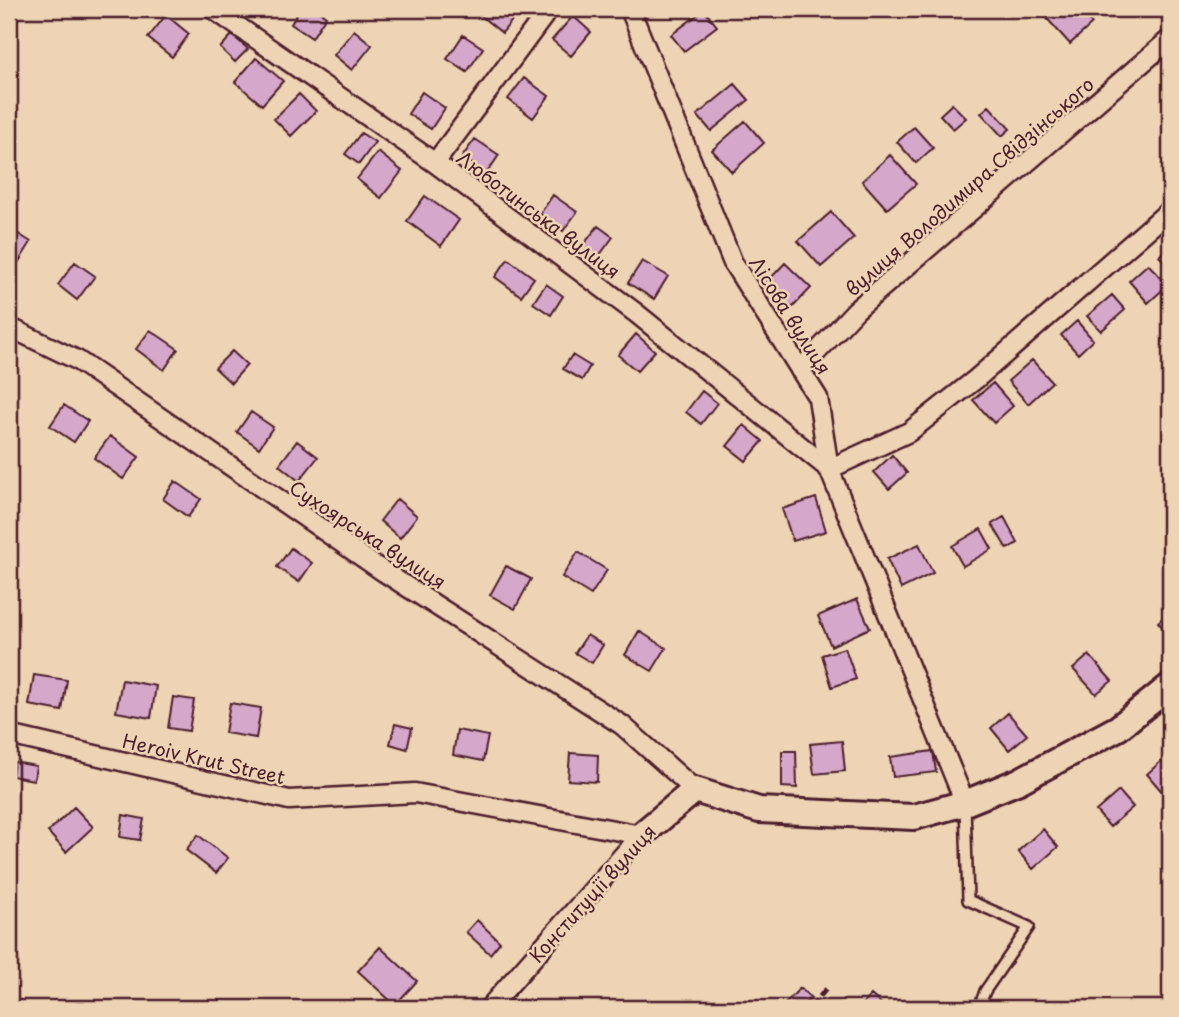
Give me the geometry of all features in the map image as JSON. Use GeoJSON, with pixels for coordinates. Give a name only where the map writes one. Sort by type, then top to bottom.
{"type":"FeatureCollection","features":[{"type":"Feature","properties":{"kind":"street","name":"Люботинська вулиця"},"geometry":{"type":"LineString","coordinates":[[212,9],[435,163],[636,313],[829,469]]}},
{"type":"Feature","properties":{"kind":"street"},"geometry":{"type":"LineString","coordinates":[[435,163],[549,9]]}},
{"type":"Feature","properties":{"kind":"street","name":"Лісова вулиця"},"geometry":{"type":"LineString","coordinates":[[630,9],[733,263],[818,398],[829,469],[965,803]]}},
{"type":"Feature","properties":{"kind":"street","name":"вулиця Володимира Свідзінського"},"geometry":{"type":"LineString","coordinates":[[800,370],[856,310],[1170,39]]}},
{"type":"Feature","properties":{"kind":"street"},"geometry":{"type":"LineString","coordinates":[[829,469],[909,432],[976,379],[1170,210]]}},
{"type":"Feature","properties":{"kind":"street","name":"Сухоярська вулиця"},"geometry":{"type":"LineString","coordinates":[[9,327],[77,360],[384,572],[622,725],[695,790]]}},
{"type":"Feature","properties":{"kind":"street"},"geometry":{"type":"LineString","coordinates":[[695,790],[759,810],[914,817],[965,803],[1019,781],[1118,728],[1170,686]]}},
{"type":"Feature","properties":{"kind":"street","name":"Heroiv Krut Street"},"geometry":{"type":"LineString","coordinates":[[9,735],[289,800],[415,793],[641,835]]}},
{"type":"Feature","properties":{"kind":"street","name":"Конституції вулиця"},"geometry":{"type":"LineString","coordinates":[[489,1008],[641,835],[695,790]]}},
{"type":"Feature","properties":{"kind":"lane"},"geometry":{"type":"LineString","coordinates":[[965,803],[968,900],[1029,927],[985,991],[979,1008]]}},
{"type":"Feature","properties":{"kind":"building"},"geometry":{"type":"Polygon","coordinates":[[[300,9],[315,9],[326,16],[312,38],[291,24],[300,9]]]}},
{"type":"Feature","properties":{"kind":"building"},"geometry":{"type":"Polygon","coordinates":[[[487,9],[521,9],[502,33],[481,16],[487,9]]]}},
{"type":"Feature","properties":{"kind":"building"},"geometry":{"type":"Polygon","coordinates":[[[1049,9],[1079,9],[1092,24],[1070,44],[1043,14],[1049,9]]]}},
{"type":"Feature","properties":{"kind":"building"},"geometry":{"type":"Polygon","coordinates":[[[704,10],[717,26],[684,51],[671,35],[704,10]]]}},
{"type":"Feature","properties":{"kind":"building"},"geometry":{"type":"Polygon","coordinates":[[[166,15],[189,34],[172,57],[148,38],[166,15]]]}},
{"type":"Feature","properties":{"kind":"building"},"geometry":{"type":"Polygon","coordinates":[[[573,16],[591,32],[571,56],[552,40],[573,16]]]}},
{"type":"Feature","properties":{"kind":"building"},"geometry":{"type":"Polygon","coordinates":[[[354,30],[372,45],[352,70],[334,55],[354,30]]]}},
{"type":"Feature","properties":{"kind":"building"},"geometry":{"type":"Polygon","coordinates":[[[232,35],[248,49],[235,62],[220,48],[232,35]]]}},
{"type":"Feature","properties":{"kind":"building"},"geometry":{"type":"Polygon","coordinates":[[[463,35],[483,48],[467,72],[447,59],[463,35]]]}},
{"type":"Feature","properties":{"kind":"building"},"geometry":{"type":"Polygon","coordinates":[[[256,58],[283,81],[262,105],[235,82],[256,58]]]}},
{"type":"Feature","properties":{"kind":"building"},"geometry":{"type":"Polygon","coordinates":[[[524,78],[549,96],[533,118],[508,99],[524,78]]]}},
{"type":"Feature","properties":{"kind":"building"},"geometry":{"type":"Polygon","coordinates":[[[735,84],[749,100],[711,131],[697,115],[735,84]]]}},
{"type":"Feature","properties":{"kind":"building"},"geometry":{"type":"Polygon","coordinates":[[[422,92],[445,108],[431,129],[408,114],[422,92]]]}},
{"type":"Feature","properties":{"kind":"building"},"geometry":{"type":"Polygon","coordinates":[[[299,94],[316,111],[291,136],[274,119],[299,94]]]}},
{"type":"Feature","properties":{"kind":"building"},"geometry":{"type":"Polygon","coordinates":[[[952,104],[966,118],[953,129],[940,115],[952,104]]]}},
{"type":"Feature","properties":{"kind":"building"},"geometry":{"type":"Polygon","coordinates":[[[989,106],[1010,129],[1002,136],[981,113],[989,106]]]}},
{"type":"Feature","properties":{"kind":"building"},"geometry":{"type":"Polygon","coordinates":[[[745,121],[764,143],[732,172],[712,150],[745,121]]]}},
{"type":"Feature","properties":{"kind":"building"},"geometry":{"type":"Polygon","coordinates":[[[914,127],[933,148],[916,163],[897,142],[914,127]]]}},
{"type":"Feature","properties":{"kind":"building"},"geometry":{"type":"Polygon","coordinates":[[[361,133],[375,142],[359,164],[345,154],[361,133]]]}},
{"type":"Feature","properties":{"kind":"building"},"geometry":{"type":"Polygon","coordinates":[[[475,139],[499,155],[486,174],[462,157],[475,139]]]}},
{"type":"Feature","properties":{"kind":"building"},"geometry":{"type":"Polygon","coordinates":[[[378,152],[402,171],[381,198],[357,179],[378,152]]]}},
{"type":"Feature","properties":{"kind":"building"},"geometry":{"type":"Polygon","coordinates":[[[890,155],[916,184],[887,209],[862,181],[890,155]]]}},
{"type":"Feature","properties":{"kind":"building"},"geometry":{"type":"Polygon","coordinates":[[[553,195],[577,212],[563,231],[540,214],[553,195]]]}},
{"type":"Feature","properties":{"kind":"building"},"geometry":{"type":"Polygon","coordinates":[[[425,196],[459,220],[441,246],[407,221],[425,196]]]}},
{"type":"Feature","properties":{"kind":"building"},"geometry":{"type":"Polygon","coordinates":[[[831,212],[854,238],[821,267],[798,241],[831,212]]]}},
{"type":"Feature","properties":{"kind":"building"},"geometry":{"type":"Polygon","coordinates":[[[598,226],[613,237],[596,260],[581,248],[598,226]]]}},
{"type":"Feature","properties":{"kind":"building"},"geometry":{"type":"Polygon","coordinates":[[[9,228],[31,242],[18,263],[9,257],[9,228]]]}},
{"type":"Feature","properties":{"kind":"building"},"geometry":{"type":"Polygon","coordinates":[[[1170,246],[1170,268],[1159,256],[1170,246]]]}},
{"type":"Feature","properties":{"kind":"building"},"geometry":{"type":"Polygon","coordinates":[[[508,259],[534,278],[521,296],[495,277],[508,259]]]}},
{"type":"Feature","properties":{"kind":"building"},"geometry":{"type":"Polygon","coordinates":[[[642,261],[668,276],[654,299],[628,283],[642,261]]]}},
{"type":"Feature","properties":{"kind":"building"},"geometry":{"type":"Polygon","coordinates":[[[75,262],[95,276],[77,300],[58,285],[75,262]]]}},
{"type":"Feature","properties":{"kind":"building"},"geometry":{"type":"Polygon","coordinates":[[[785,263],[811,288],[792,308],[766,283],[785,263]]]}},
{"type":"Feature","properties":{"kind":"building"},"geometry":{"type":"Polygon","coordinates":[[[1148,264],[1168,285],[1148,303],[1129,281],[1148,264]]]}},
{"type":"Feature","properties":{"kind":"building"},"geometry":{"type":"Polygon","coordinates":[[[546,284],[563,296],[551,315],[533,303],[546,284]]]}},
{"type":"Feature","properties":{"kind":"building"},"geometry":{"type":"Polygon","coordinates":[[[1112,295],[1125,310],[1101,331],[1087,316],[1112,295]]]}},
{"type":"Feature","properties":{"kind":"building"},"geometry":{"type":"Polygon","coordinates":[[[1077,321],[1093,340],[1078,354],[1061,335],[1077,321]]]}},
{"type":"Feature","properties":{"kind":"building"},"geometry":{"type":"Polygon","coordinates":[[[150,330],[178,349],[164,370],[136,349],[150,330]]]}},
{"type":"Feature","properties":{"kind":"building"},"geometry":{"type":"Polygon","coordinates":[[[636,334],[655,351],[637,371],[618,355],[636,334]]]}},
{"type":"Feature","properties":{"kind":"building"},"geometry":{"type":"Polygon","coordinates":[[[232,351],[247,365],[231,383],[215,368],[232,351]]]}},
{"type":"Feature","properties":{"kind":"building"},"geometry":{"type":"Polygon","coordinates":[[[572,355],[590,366],[582,380],[563,369],[572,355]]]}},
{"type":"Feature","properties":{"kind":"building"},"geometry":{"type":"Polygon","coordinates":[[[1032,360],[1052,382],[1028,404],[1008,381],[1032,360]]]}},
{"type":"Feature","properties":{"kind":"building"},"geometry":{"type":"Polygon","coordinates":[[[993,383],[1013,406],[994,423],[973,400],[993,383]]]}},
{"type":"Feature","properties":{"kind":"building"},"geometry":{"type":"Polygon","coordinates":[[[702,391],[717,403],[701,424],[686,412],[702,391]]]}},
{"type":"Feature","properties":{"kind":"building"},"geometry":{"type":"Polygon","coordinates":[[[64,405],[88,421],[74,442],[50,426],[64,405]]]}},
{"type":"Feature","properties":{"kind":"building"},"geometry":{"type":"Polygon","coordinates":[[[251,412],[273,427],[259,448],[237,432],[251,412]]]}},
{"type":"Feature","properties":{"kind":"building"},"geometry":{"type":"Polygon","coordinates":[[[744,425],[763,441],[746,461],[727,446],[744,425]]]}},
{"type":"Feature","properties":{"kind":"building"},"geometry":{"type":"Polygon","coordinates":[[[110,436],[139,457],[123,479],[94,458],[110,436]]]}},
{"type":"Feature","properties":{"kind":"building"},"geometry":{"type":"Polygon","coordinates":[[[297,441],[318,457],[299,481],[279,465],[297,441]]]}},
{"type":"Feature","properties":{"kind":"building"},"geometry":{"type":"Polygon","coordinates":[[[892,455],[907,473],[889,489],[874,472],[892,455]]]}},
{"type":"Feature","properties":{"kind":"building"},"geometry":{"type":"Polygon","coordinates":[[[175,481],[201,499],[188,517],[163,499],[175,481]]]}},
{"type":"Feature","properties":{"kind":"building"},"geometry":{"type":"Polygon","coordinates":[[[816,498],[826,531],[793,541],[782,509],[816,498]]]}},
{"type":"Feature","properties":{"kind":"building"},"geometry":{"type":"Polygon","coordinates":[[[397,499],[417,516],[400,538],[380,521],[397,499]]]}},
{"type":"Feature","properties":{"kind":"building"},"geometry":{"type":"Polygon","coordinates":[[[1004,517],[1018,543],[1007,549],[992,524],[1004,517]]]}},
{"type":"Feature","properties":{"kind":"building"},"geometry":{"type":"Polygon","coordinates":[[[981,529],[992,549],[963,566],[952,546],[981,529]]]}},
{"type":"Feature","properties":{"kind":"building"},"geometry":{"type":"Polygon","coordinates":[[[919,544],[933,573],[901,589],[887,559],[919,544]]]}},
{"type":"Feature","properties":{"kind":"building"},"geometry":{"type":"Polygon","coordinates":[[[291,548],[312,563],[299,582],[277,567],[291,548]]]}},
{"type":"Feature","properties":{"kind":"building"},"geometry":{"type":"Polygon","coordinates":[[[578,552],[607,570],[591,595],[562,577],[578,552]]]}},
{"type":"Feature","properties":{"kind":"building"},"geometry":{"type":"Polygon","coordinates":[[[506,566],[531,579],[515,609],[490,595],[506,566]]]}},
{"type":"Feature","properties":{"kind":"building"},"geometry":{"type":"Polygon","coordinates":[[[857,599],[870,628],[831,646],[818,616],[857,599]]]}},
{"type":"Feature","properties":{"kind":"building"},"geometry":{"type":"Polygon","coordinates":[[[1170,611],[1170,636],[1158,622],[1170,611]]]}},
{"type":"Feature","properties":{"kind":"building"},"geometry":{"type":"Polygon","coordinates":[[[639,631],[666,648],[652,671],[625,655],[639,631]]]}},
{"type":"Feature","properties":{"kind":"building"},"geometry":{"type":"Polygon","coordinates":[[[587,635],[603,645],[592,663],[575,653],[587,635]]]}},
{"type":"Feature","properties":{"kind":"building"},"geometry":{"type":"Polygon","coordinates":[[[845,648],[856,679],[832,687],[822,655],[845,648]]]}},
{"type":"Feature","properties":{"kind":"building"},"geometry":{"type":"Polygon","coordinates":[[[1089,655],[1112,681],[1096,694],[1073,669],[1089,655]]]}},
{"type":"Feature","properties":{"kind":"building"},"geometry":{"type":"Polygon","coordinates":[[[34,675],[67,680],[62,711],[29,705],[34,675]]]}},
{"type":"Feature","properties":{"kind":"building"},"geometry":{"type":"Polygon","coordinates":[[[122,680],[156,686],[151,718],[116,712],[122,680]]]}},
{"type":"Feature","properties":{"kind":"building"},"geometry":{"type":"Polygon","coordinates":[[[173,697],[194,700],[189,731],[168,728],[173,697]]]}},
{"type":"Feature","properties":{"kind":"building"},"geometry":{"type":"Polygon","coordinates":[[[230,703],[261,708],[256,738],[225,733],[230,703]]]}},
{"type":"Feature","properties":{"kind":"building"},"geometry":{"type":"Polygon","coordinates":[[[1008,713],[1027,735],[1009,750],[991,728],[1008,713]]]}},
{"type":"Feature","properties":{"kind":"building"},"geometry":{"type":"Polygon","coordinates":[[[395,724],[412,728],[407,749],[390,744],[395,724]]]}},
{"type":"Feature","properties":{"kind":"building"},"geometry":{"type":"Polygon","coordinates":[[[457,730],[488,736],[483,761],[453,755],[457,730]]]}},
{"type":"Feature","properties":{"kind":"building"},"geometry":{"type":"Polygon","coordinates":[[[842,741],[845,771],[814,774],[810,744],[842,741]]]}},
{"type":"Feature","properties":{"kind":"building"},"geometry":{"type":"Polygon","coordinates":[[[782,751],[796,751],[797,788],[782,787],[782,751]]]}},
{"type":"Feature","properties":{"kind":"building"},"geometry":{"type":"Polygon","coordinates":[[[933,751],[936,772],[893,777],[890,757],[933,751]]]}},
{"type":"Feature","properties":{"kind":"building"},"geometry":{"type":"Polygon","coordinates":[[[570,753],[598,755],[597,782],[568,780],[570,753]]]}},
{"type":"Feature","properties":{"kind":"building"},"geometry":{"type":"Polygon","coordinates":[[[1170,753],[1170,788],[1164,794],[1147,774],[1170,753]]]}},
{"type":"Feature","properties":{"kind":"building"},"geometry":{"type":"Polygon","coordinates":[[[14,762],[36,766],[34,780],[12,776],[14,762]]]}},
{"type":"Feature","properties":{"kind":"building"},"geometry":{"type":"Polygon","coordinates":[[[1119,791],[1133,807],[1110,827],[1096,811],[1119,791]]]}},
{"type":"Feature","properties":{"kind":"building"},"geometry":{"type":"Polygon","coordinates":[[[74,807],[93,827],[66,852],[48,832],[74,807]]]}},
{"type":"Feature","properties":{"kind":"building"},"geometry":{"type":"Polygon","coordinates":[[[123,815],[144,819],[140,840],[120,837],[123,815]]]}},
{"type":"Feature","properties":{"kind":"building"},"geometry":{"type":"Polygon","coordinates":[[[1043,829],[1058,847],[1033,869],[1018,851],[1043,829]]]}},
{"type":"Feature","properties":{"kind":"building"},"geometry":{"type":"Polygon","coordinates":[[[198,835],[228,858],[216,873],[186,850],[198,835]]]}},
{"type":"Feature","properties":{"kind":"building"},"geometry":{"type":"Polygon","coordinates":[[[477,920],[500,942],[490,954],[466,932],[477,920]]]}},
{"type":"Feature","properties":{"kind":"building"},"geometry":{"type":"Polygon","coordinates":[[[380,947],[417,981],[395,1005],[358,971],[380,947]]]}},
{"type":"Feature","properties":{"kind":"building"},"geometry":{"type":"Polygon","coordinates":[[[800,988],[811,998],[801,1008],[781,1008],[800,988]]]}},
{"type":"Feature","properties":{"kind":"building"},"geometry":{"type":"Polygon","coordinates":[[[871,995],[886,1008],[859,1008],[871,995]]]}},
{"type":"Feature","properties":{"kind":"railway"},"geometry":{"type":"LineString","coordinates":[[810,1008],[827,988]]}}]}
